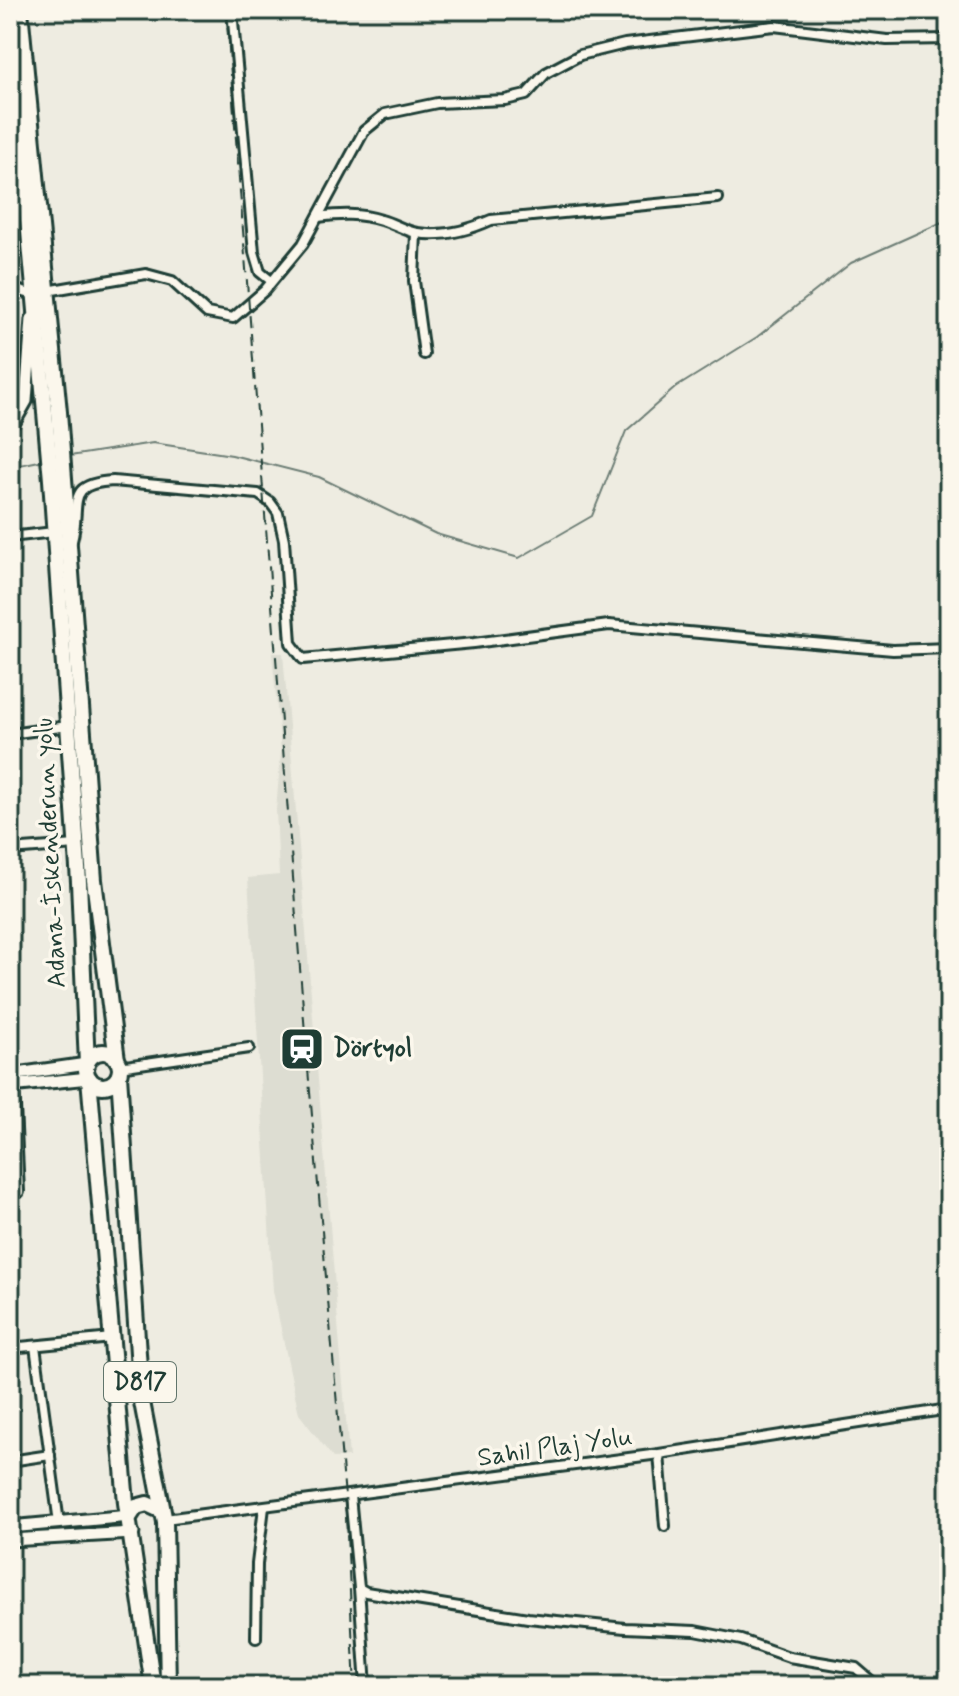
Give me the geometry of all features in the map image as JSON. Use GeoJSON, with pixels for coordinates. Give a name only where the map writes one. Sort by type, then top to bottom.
{"type":"FeatureCollection","features":[{"type":"Feature","properties":{"kind":"highway","name":"D817"},"geometry":{"type":"LineString","coordinates":[[20,10],[40,293]]}},
{"type":"Feature","properties":{"kind":"highway","name":"D817"},"geometry":{"type":"LineString","coordinates":[[10,18],[58,480],[70,550],[94,880],[118,1067],[141,1397],[163,1520],[168,1686]]}},
{"type":"Feature","properties":{"kind":"highway","name":"Adana-İskenderun yolu"},"geometry":{"type":"LineString","coordinates":[[58,480],[54,532],[88,1071],[130,1516],[153,1686]]}},
{"type":"Feature","properties":{"kind":"highway"},"geometry":{"type":"LineString","coordinates":[[98,1053],[109,1053],[118,1067],[105,1086],[94,1084],[88,1071],[98,1053]]}},
{"type":"Feature","properties":{"kind":"highway"},"geometry":{"type":"LineString","coordinates":[[130,1516],[136,1507],[147,1504],[163,1520],[150,1539],[133,1533]]}},
{"type":"Feature","properties":{"kind":"street"},"geometry":{"type":"LineString","coordinates":[[232,10],[254,252],[260,272],[270,280]]}},
{"type":"Feature","properties":{"kind":"street"},"geometry":{"type":"LineString","coordinates":[[10,288],[40,293],[146,274],[172,281],[207,313],[233,318],[249,307],[303,244],[364,131],[385,114],[437,103],[505,100],[526,95],[546,73],[580,55],[625,44],[774,26],[887,40],[949,39]]}},
{"type":"Feature","properties":{"kind":"street"},"geometry":{"type":"LineString","coordinates":[[318,217],[345,213],[380,219],[416,233],[471,230],[491,220],[718,198]]}},
{"type":"Feature","properties":{"kind":"street"},"geometry":{"type":"LineString","coordinates":[[416,233],[414,281],[424,354]]}},
{"type":"Feature","properties":{"kind":"street"},"geometry":{"type":"LineString","coordinates":[[10,423],[26,401],[40,293]]}},
{"type":"Feature","properties":{"kind":"street"},"geometry":{"type":"LineString","coordinates":[[70,550],[78,494],[84,486],[93,482],[113,481],[258,494],[278,513],[284,540],[291,643],[303,659],[324,660],[609,625],[893,650],[949,648]]}},
{"type":"Feature","properties":{"kind":"street"},"geometry":{"type":"LineString","coordinates":[[10,537],[54,532]]}},
{"type":"Feature","properties":{"kind":"street"},"geometry":{"type":"LineString","coordinates":[[10,734],[68,726]]}},
{"type":"Feature","properties":{"kind":"street"},"geometry":{"type":"LineString","coordinates":[[10,850],[76,845]]}},
{"type":"Feature","properties":{"kind":"street"},"geometry":{"type":"LineString","coordinates":[[10,1003],[13,1149],[19,1192]]}},
{"type":"Feature","properties":{"kind":"street"},"geometry":{"type":"LineString","coordinates":[[118,1067],[249,1048]]}},
{"type":"Feature","properties":{"kind":"street"},"geometry":{"type":"LineString","coordinates":[[12,1080],[88,1071]]}},
{"type":"Feature","properties":{"kind":"street"},"geometry":{"type":"LineString","coordinates":[[10,1348],[113,1338]]}},
{"type":"Feature","properties":{"kind":"street"},"geometry":{"type":"LineString","coordinates":[[35,1346],[59,1523]]}},
{"type":"Feature","properties":{"kind":"street","name":"Sahil Plaj Yolu"},"geometry":{"type":"LineString","coordinates":[[163,1520],[659,1454],[949,1409]]}},
{"type":"Feature","properties":{"kind":"street"},"geometry":{"type":"LineString","coordinates":[[659,1454],[665,1526]]}},
{"type":"Feature","properties":{"kind":"street"},"geometry":{"type":"LineString","coordinates":[[10,1461],[50,1455]]}},
{"type":"Feature","properties":{"kind":"street"},"geometry":{"type":"LineString","coordinates":[[350,1496],[366,1686]]}},
{"type":"Feature","properties":{"kind":"street"},"geometry":{"type":"LineString","coordinates":[[256,1638],[257,1564],[264,1507]]}},
{"type":"Feature","properties":{"kind":"street"},"geometry":{"type":"LineString","coordinates":[[10,1527],[130,1516]]}},
{"type":"Feature","properties":{"kind":"street"},"geometry":{"type":"LineString","coordinates":[[10,1540],[133,1533]]}},
{"type":"Feature","properties":{"kind":"street"},"geometry":{"type":"LineString","coordinates":[[359,1588],[380,1596],[528,1618],[625,1628],[695,1631],[741,1640],[789,1657],[856,1668],[877,1686]]}},
{"type":"Feature","properties":{"kind":"shaded area"},"geometry":{"type":"Polygon","coordinates":[[[272,653],[283,653],[349,1457],[333,1458],[299,1414],[273,1291],[248,878],[279,875],[276,810],[281,752],[272,653]]]}},
{"type":"Feature","properties":{"kind":"waterway"},"geometry":{"type":"LineString","coordinates":[[70,456],[153,443],[232,455],[319,477],[436,534],[519,558],[592,516],[626,431],[675,388],[757,337],[851,263],[949,219]]}},
{"type":"Feature","properties":{"kind":"waterway"},"geometry":{"type":"LineString","coordinates":[[10,467],[44,460]]}},
{"type":"Feature","properties":{"kind":"railway"},"geometry":{"type":"LineString","coordinates":[[226,10],[306,1046],[345,1497],[355,1686]]}},
{"type":"Feature","properties":{"kind":"place","name":"Dörtyol"},"geometry":{"type":"Point","coordinates":[302,1049]}}]}
